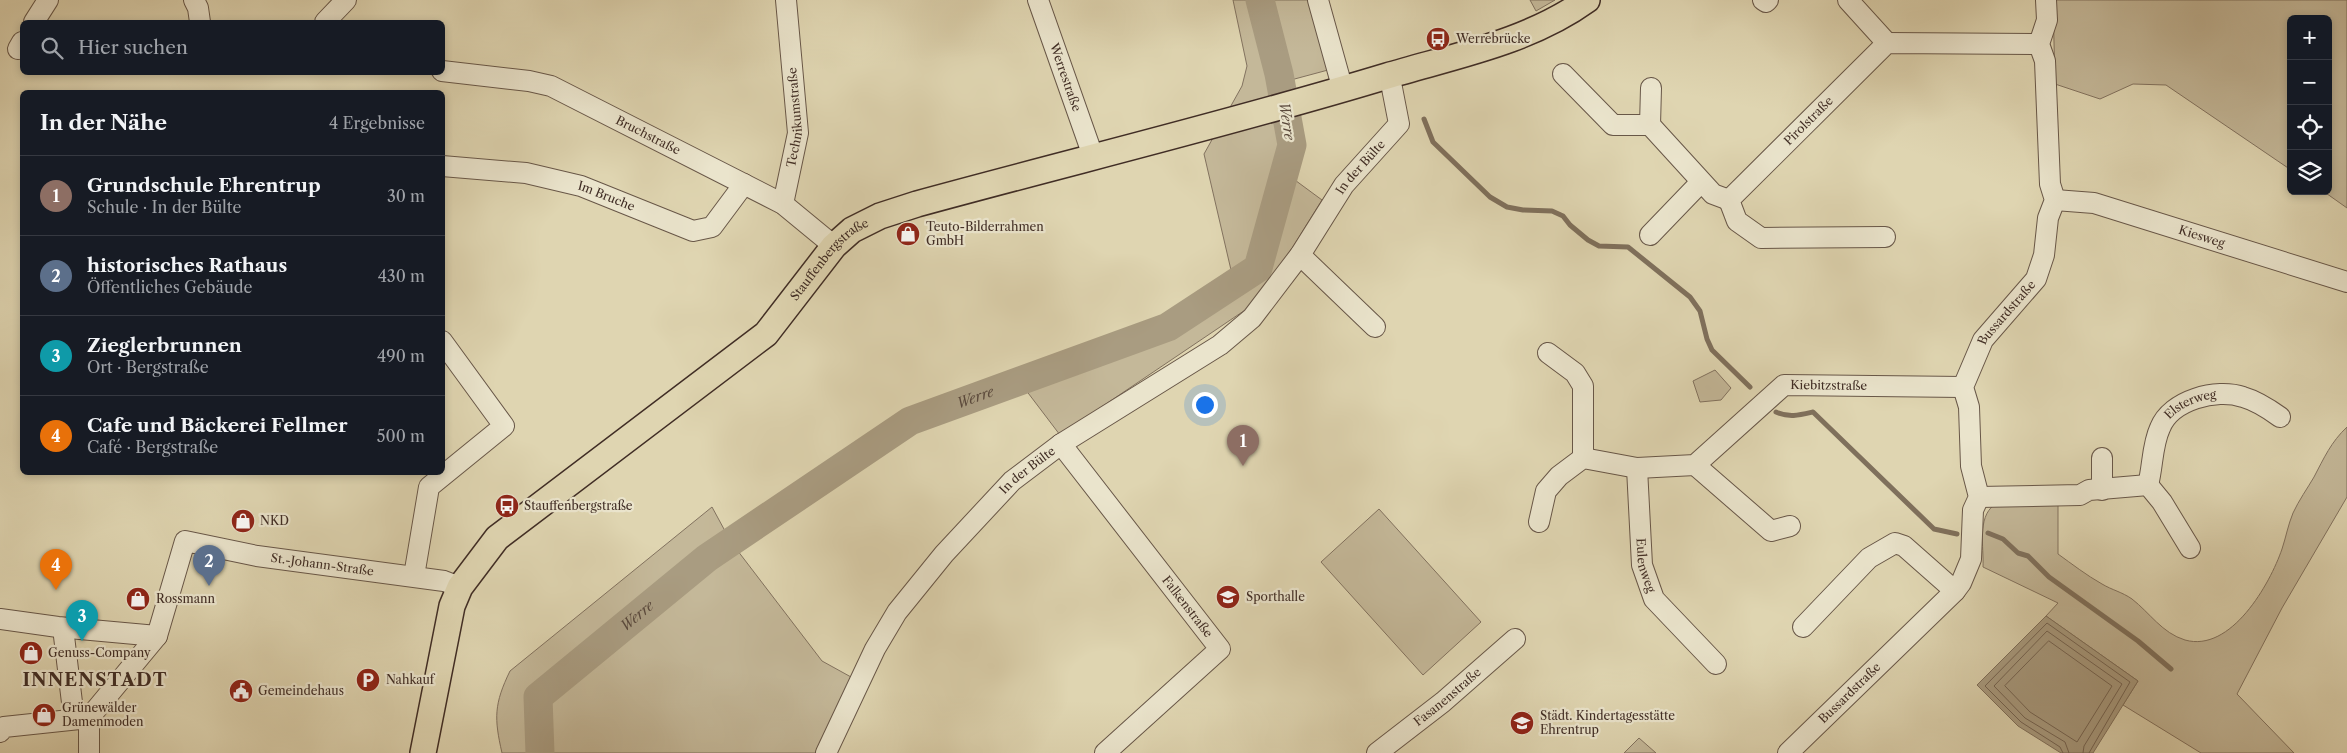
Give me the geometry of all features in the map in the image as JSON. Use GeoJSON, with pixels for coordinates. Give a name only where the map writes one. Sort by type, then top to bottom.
{"type":"FeatureCollection","features":[{"type":"Feature","properties":{"kind":"main road","name":"Stauffenbergstraße"},"geometry":{"type":"LineString","coordinates":[[423,753],[452,606],[460,587],[496,538],[766,334],[834,246],[852,230],[880,216],[917,204],[1343,90],[1531,32],[1587,0]]}},
{"type":"Feature","properties":{"kind":"street"},"geometry":{"type":"LineString","coordinates":[[35,20],[48,0]]}},
{"type":"Feature","properties":{"kind":"street"},"geometry":{"type":"LineString","coordinates":[[194,0],[198,8],[200,20]]}},
{"type":"Feature","properties":{"kind":"street"},"geometry":{"type":"LineString","coordinates":[[327,20],[346,0]]}},
{"type":"Feature","properties":{"kind":"street","name":"Technikumstraße"},"geometry":{"type":"LineString","coordinates":[[783,204],[798,132],[786,0]]}},
{"type":"Feature","properties":{"kind":"street","name":"Werrestraße"},"geometry":{"type":"LineString","coordinates":[[1038,0],[1093,156]]}},
{"type":"Feature","properties":{"kind":"street"},"geometry":{"type":"LineString","coordinates":[[1318,0],[1343,90]]}},
{"type":"Feature","properties":{"kind":"street"},"geometry":{"type":"LineString","coordinates":[[1763,0],[1766,2],[1768,0]]}},
{"type":"Feature","properties":{"kind":"street"},"geometry":{"type":"LineString","coordinates":[[1848,0],[1887,43],[2039,44]]}},
{"type":"Feature","properties":{"kind":"street"},"geometry":{"type":"LineString","coordinates":[[2046,0],[2047,20],[2039,44],[2044,61],[2050,184],[2055,200]]}},
{"type":"Feature","properties":{"kind":"street","name":"Pirolstraße"},"geometry":{"type":"LineString","coordinates":[[1729,200],[1887,43]]}},
{"type":"Feature","properties":{"kind":"street","name":"Bruchstraße"},"geometry":{"type":"LineString","coordinates":[[445,72],[529,81],[551,86],[783,204],[834,246]]}},
{"type":"Feature","properties":{"kind":"street"},"geometry":{"type":"LineString","coordinates":[[1562,74],[1613,125],[1650,124]]}},
{"type":"Feature","properties":{"kind":"street","name":"In der Bülte"},"geometry":{"type":"LineString","coordinates":[[826,753],[875,649],[897,612],[944,554],[1012,481],[1061,444],[1220,345],[1252,318],[1300,255],[1344,185],[1399,124],[1392,88],[1387,76]]}},
{"type":"Feature","properties":{"kind":"street"},"geometry":{"type":"LineString","coordinates":[[1651,88],[1650,124],[1713,194],[1729,200],[1737,221],[1761,238],[1885,237]]}},
{"type":"Feature","properties":{"kind":"street","name":"Im Bruche"},"geometry":{"type":"LineString","coordinates":[[445,166],[526,173],[581,186],[693,230],[712,227],[744,184]]}},
{"type":"Feature","properties":{"kind":"street"},"geometry":{"type":"LineString","coordinates":[[1650,235],[1701,182]]}},
{"type":"Feature","properties":{"kind":"street","name":"Kiesweg"},"geometry":{"type":"LineString","coordinates":[[2055,200],[2094,203],[2347,282]]}},
{"type":"Feature","properties":{"kind":"street","name":"Bussardstraße"},"geometry":{"type":"LineString","coordinates":[[1788,753],[1962,583],[1971,559],[1973,510],[1979,497],[1971,466],[1969,407],[1963,387],[1983,340],[2036,279],[2044,255],[2048,218],[2055,200]]}},
{"type":"Feature","properties":{"kind":"street"},"geometry":{"type":"LineString","coordinates":[[1300,255],[1375,327]]}},
{"type":"Feature","properties":{"kind":"street"},"geometry":{"type":"LineString","coordinates":[[445,345],[504,426],[445,474]]}},
{"type":"Feature","properties":{"kind":"street"},"geometry":{"type":"LineString","coordinates":[[1548,353],[1575,373],[1583,386],[1583,458]]}},
{"type":"Feature","properties":{"kind":"street","name":"Kiebitzstraße"},"geometry":{"type":"LineString","coordinates":[[1695,465],[1784,385],[1963,387]]}},
{"type":"Feature","properties":{"kind":"street","name":"Elsterweg"},"geometry":{"type":"LineString","coordinates":[[2148,484],[2160,426],[2180,404],[2206,395],[2242,396],[2264,406],[2280,417]]}},
{"type":"Feature","properties":{"kind":"street","name":"Falkenstraße"},"geometry":{"type":"LineString","coordinates":[[1061,444],[1220,649],[1106,753]]}},
{"type":"Feature","properties":{"kind":"street"},"geometry":{"type":"LineString","coordinates":[[1539,522],[1546,491],[1559,476],[1583,458],[1638,468],[1695,465],[1771,531],[1790,526]]}},
{"type":"Feature","properties":{"kind":"street"},"geometry":{"type":"LineString","coordinates":[[2102,458],[2102,490]]}},
{"type":"Feature","properties":{"kind":"street","name":"Eulenweg"},"geometry":{"type":"LineString","coordinates":[[1638,468],[1642,565],[1654,599],[1716,664]]}},
{"type":"Feature","properties":{"kind":"street"},"geometry":{"type":"LineString","coordinates":[[414,576],[429,487],[444,475]]}},
{"type":"Feature","properties":{"kind":"street"},"geometry":{"type":"LineString","coordinates":[[1979,497],[2080,495],[2089,490],[2148,484],[2162,502],[2190,548]]}},
{"type":"Feature","properties":{"kind":"street","name":"St.-Johann-Straße"},"geometry":{"type":"LineString","coordinates":[[157,636],[185,541],[234,552],[444,580],[460,587]]}},
{"type":"Feature","properties":{"kind":"street"},"geometry":{"type":"LineString","coordinates":[[1803,626],[1869,558],[1894,543],[1904,546],[1955,591]]}},
{"type":"Feature","properties":{"kind":"street"},"geometry":{"type":"LineString","coordinates":[[0,619],[63,628],[157,636]]}},
{"type":"Feature","properties":{"kind":"street"},"geometry":{"type":"LineString","coordinates":[[63,628],[77,719],[89,753]]}},
{"type":"Feature","properties":{"kind":"street"},"geometry":{"type":"LineString","coordinates":[[0,732],[4,727],[77,719],[157,636]]}},
{"type":"Feature","properties":{"kind":"street","name":"Fasanenstraße"},"geometry":{"type":"LineString","coordinates":[[1377,753],[1443,702],[1515,639]]}},
{"type":"Feature","properties":{"kind":"shaded area"},"geometry":{"type":"Polygon","coordinates":[[[1233,0],[1310,0],[1328,70],[1276,84],[1291,145],[1284,172],[1322,200],[1260,300],[1060,435],[1019,381],[1167,326],[1231,270],[1204,154],[1242,86],[1247,66],[1233,0]]]}},
{"type":"Feature","properties":{"kind":"shaded area"},"geometry":{"type":"Polygon","coordinates":[[[1530,0],[1555,0],[1536,11],[1530,0]]]}},
{"type":"Feature","properties":{"kind":"shaded area"},"geometry":{"type":"Polygon","coordinates":[[[2053,0],[2347,0],[2347,208],[2329,195],[2332,195],[2332,15],[2287,15],[2287,167],[2166,85],[2133,84],[2100,99],[2055,84],[2053,0]]]}},
{"type":"Feature","properties":{"kind":"shaded area"},"geometry":{"type":"Polygon","coordinates":[[[1715,370],[1731,388],[1721,400],[1700,402],[1693,381],[1715,370]]]}},
{"type":"Feature","properties":{"kind":"shaded area"},"geometry":{"type":"Polygon","coordinates":[[[2347,427],[2347,497],[2282,608],[2237,694],[2294,753],[2201,753],[2123,705],[2138,681],[2046,616],[2058,603],[1983,567],[1983,525],[1985,517],[1994,505],[2058,503],[2058,554],[2096,581],[2132,599],[2163,628],[2177,637],[2185,640],[2202,641],[2218,636],[2233,626],[2258,597],[2282,549],[2295,508],[2328,450],[2347,427]]]}},
{"type":"Feature","properties":{"kind":"shaded area"},"geometry":{"type":"Polygon","coordinates":[[[712,507],[731,542],[822,661],[851,677],[817,753],[502,753],[497,711],[498,702],[510,671],[712,507]]]}},
{"type":"Feature","properties":{"kind":"shaded area"},"geometry":{"type":"Polygon","coordinates":[[[1379,509],[1481,622],[1423,675],[1321,562],[1379,509]]]}},
{"type":"Feature","properties":{"kind":"shaded area"},"geometry":{"type":"Polygon","coordinates":[[[1639,738],[1656,753],[1624,753],[1639,738]]]}},
{"type":"Feature","properties":{"kind":"water"},"geometry":{"type":"Polygon","coordinates":[[[2046,616],[2138,681],[2093,753],[2061,753],[2018,726],[1977,685],[2046,616]]]}},
{"type":"Feature","properties":{"kind":"waterway","name":"Werre"},"geometry":{"type":"LineString","coordinates":[[540,753],[538,697],[707,558],[910,421],[1168,327],[1258,268],[1292,145],[1279,74],[1260,0]]}},
{"type":"Feature","properties":{"kind":"waterway"},"geometry":{"type":"LineString","coordinates":[[1424,119],[1433,142],[1490,197],[1507,207],[1523,210],[1552,211],[1563,216],[1570,225],[1588,240],[1599,246],[1628,247],[1690,297],[1700,311],[1707,339],[1712,350],[1750,387]]}},
{"type":"Feature","properties":{"kind":"waterway"},"geometry":{"type":"LineString","coordinates":[[1776,412],[1790,415],[1813,412],[1934,529],[1957,534]]}},
{"type":"Feature","properties":{"kind":"waterway"},"geometry":{"type":"LineString","coordinates":[[1988,533],[2003,539],[2018,553],[2028,556],[2049,577],[2138,641],[2171,669]]}},
{"type":"Feature","properties":{"kind":"place","name":"Werrebrücke"},"geometry":{"type":"Point","coordinates":[1438,39]}},
{"type":"Feature","properties":{"kind":"place","name":"Teuto-Bilderrahmen GmbH"},"geometry":{"type":"Point","coordinates":[908,234]}},
{"type":"Feature","properties":{"kind":"place","name":"Grundschule Ehrentrup"},"geometry":{"type":"Point","coordinates":[1243,466]}},
{"type":"Feature","properties":{"kind":"place","name":"Stauffenbergstraße"},"geometry":{"type":"Point","coordinates":[507,506]}},
{"type":"Feature","properties":{"kind":"place","name":"NKD"},"geometry":{"type":"Point","coordinates":[243,521]}},
{"type":"Feature","properties":{"kind":"place","name":"historisches Rathaus"},"geometry":{"type":"Point","coordinates":[209,586]}},
{"type":"Feature","properties":{"kind":"place","name":"Cafe und Bäckerei Fellmer"},"geometry":{"type":"Point","coordinates":[56,590]}},
{"type":"Feature","properties":{"kind":"place","name":"Sporthalle"},"geometry":{"type":"Point","coordinates":[1228,597]}},
{"type":"Feature","properties":{"kind":"place","name":"Rossmann"},"geometry":{"type":"Point","coordinates":[138,599]}},
{"type":"Feature","properties":{"kind":"place","name":"Zieglerbrunnen"},"geometry":{"type":"Point","coordinates":[82,641]}},
{"type":"Feature","properties":{"kind":"place","name":"Genuss-Company"},"geometry":{"type":"Point","coordinates":[31,653]}},
{"type":"Feature","properties":{"kind":"place","name":"Nahkauf"},"geometry":{"type":"Point","coordinates":[368,680]}},
{"type":"Feature","properties":{"kind":"place","name":"Gemeindehaus"},"geometry":{"type":"Point","coordinates":[241,691]}},
{"type":"Feature","properties":{"kind":"place","name":"Grünewälder Damenmoden"},"geometry":{"type":"Point","coordinates":[44,715]}},
{"type":"Feature","properties":{"kind":"place","name":"Städt. Kindertagesstätte Ehrentrup"},"geometry":{"type":"Point","coordinates":[1522,723]}},
{"type":"Feature","properties":{"kind":"district","name":"INNENSTADT"},"geometry":{"type":"Point","coordinates":[95,680]}}]}
